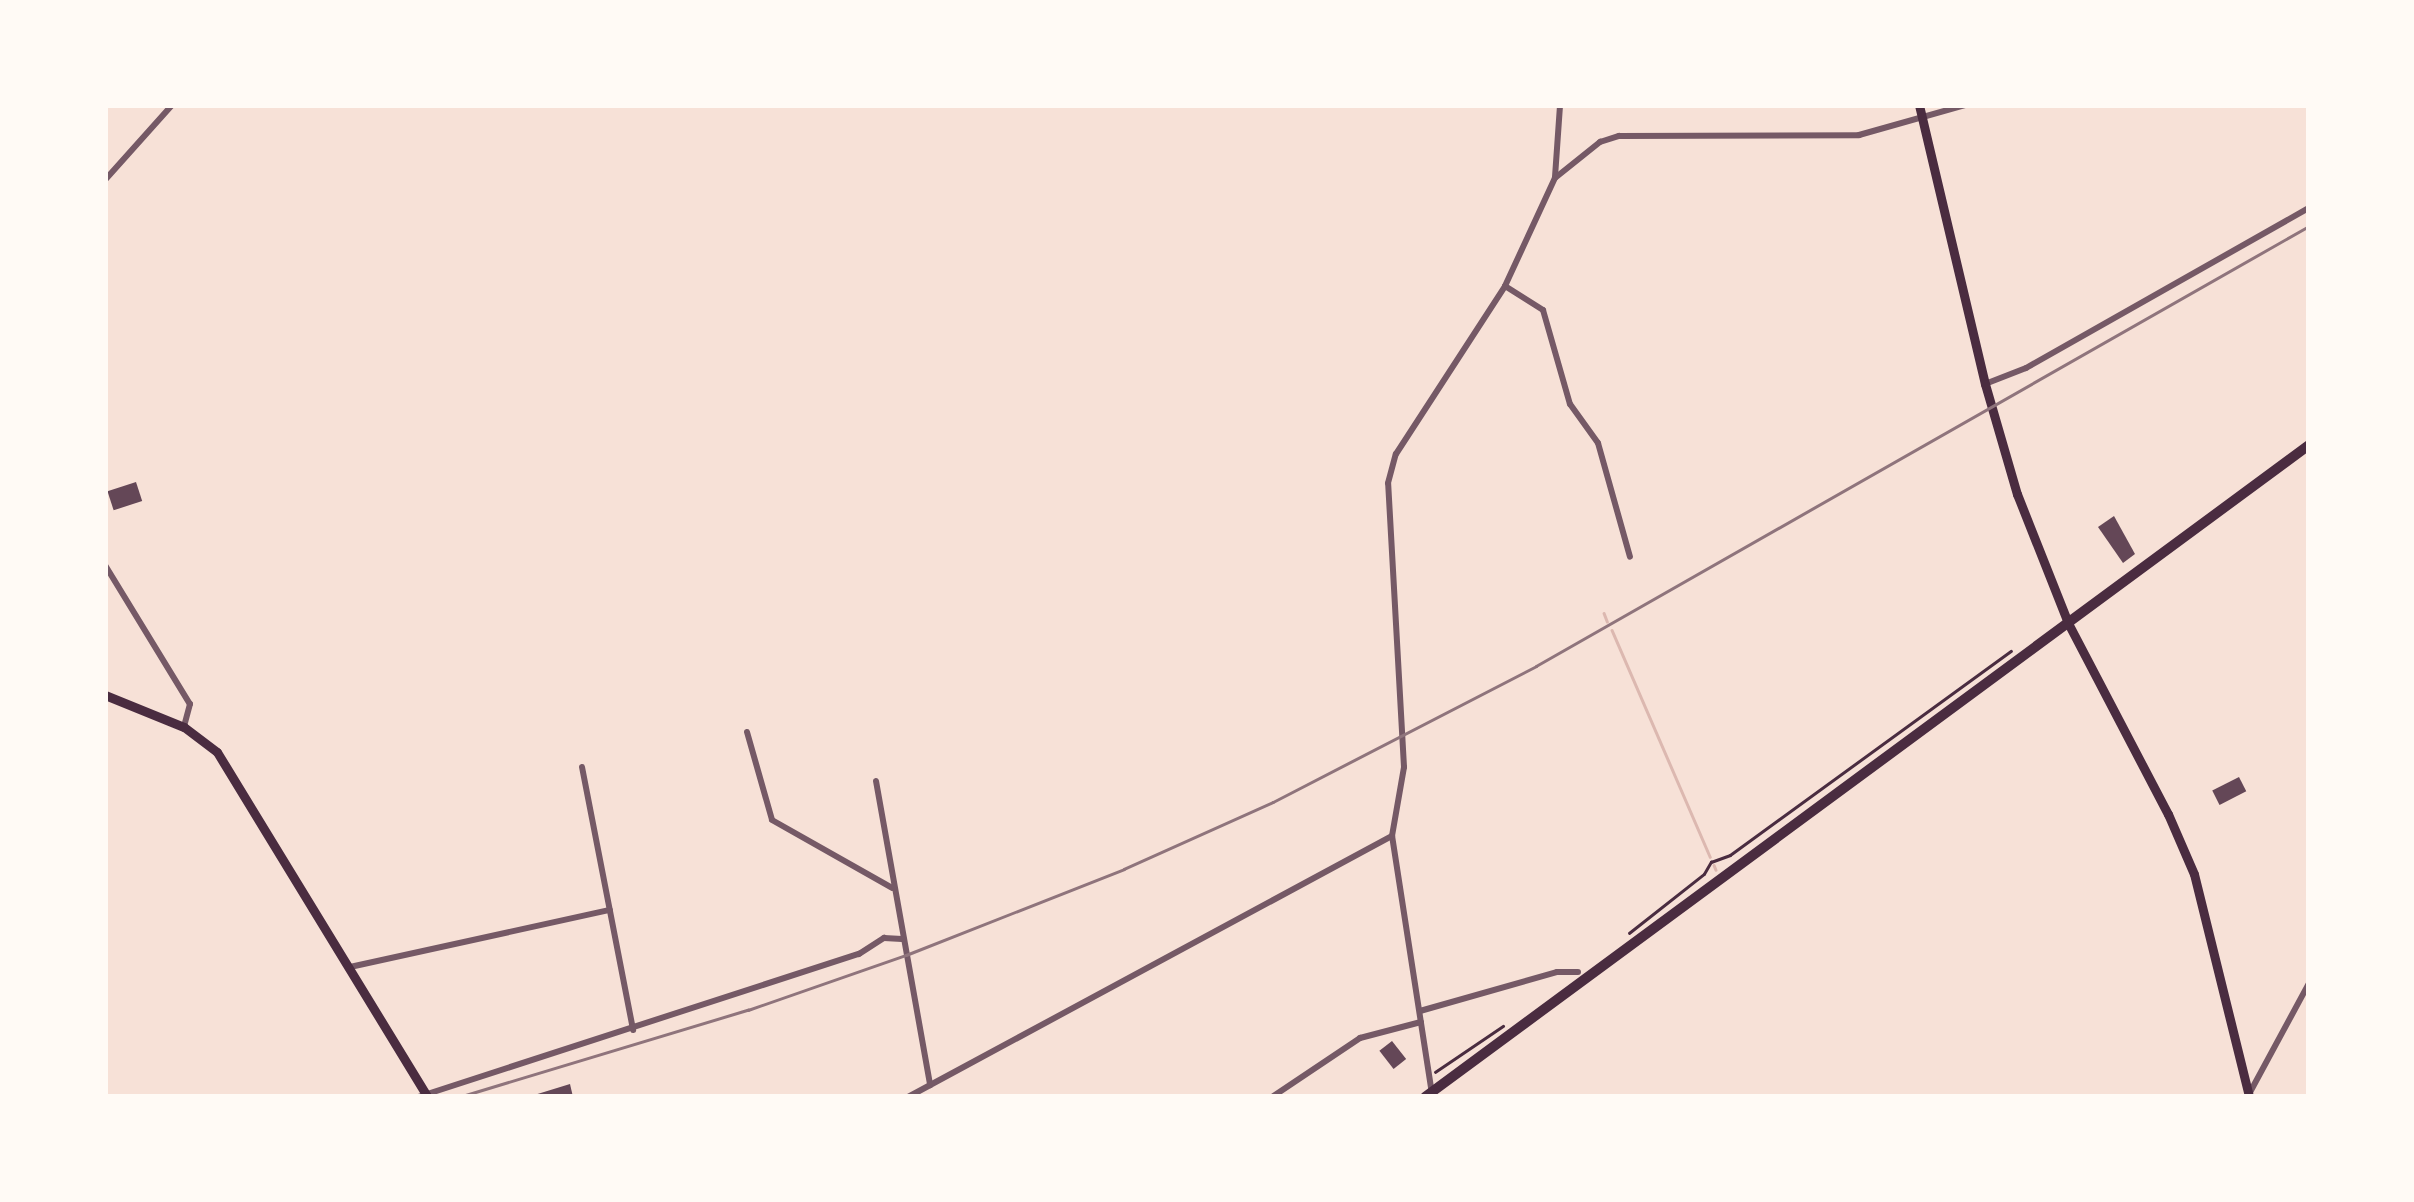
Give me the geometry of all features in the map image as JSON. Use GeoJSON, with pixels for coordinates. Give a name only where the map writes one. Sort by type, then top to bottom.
{"type":"FeatureCollection","features":[{"type":"Feature","properties":{"kind":"main road"},"geometry":{"type":"LineString","coordinates":[[1919,105],[1985,384],[2017,494],[2068,623],[2168,814],[2194,874],[2248,1096]]}},
{"type":"Feature","properties":{"kind":"main road"},"geometry":{"type":"LineString","coordinates":[[1430,1096],[2309,445]]}},
{"type":"Feature","properties":{"kind":"main road"},"geometry":{"type":"LineString","coordinates":[[105,695],[184,727],[222,759],[424,1096]]}},
{"type":"Feature","properties":{"kind":"street"},"geometry":{"type":"LineString","coordinates":[[105,180],[172,105]]}},
{"type":"Feature","properties":{"kind":"street"},"geometry":{"type":"LineString","coordinates":[[1430,1096],[1392,836],[1404,767],[1404,737],[1390,468],[1466,340],[1506,286],[1556,178],[1560,105]]}},
{"type":"Feature","properties":{"kind":"street"},"geometry":{"type":"LineString","coordinates":[[1556,178],[1600,142],[1619,136],[1859,135],[1965,105]]}},
{"type":"Feature","properties":{"kind":"street"},"geometry":{"type":"LineString","coordinates":[[1985,384],[2026,368],[2309,208]]}},
{"type":"Feature","properties":{"kind":"street"},"geometry":{"type":"LineString","coordinates":[[1506,286],[1543,310],[1570,404],[1598,443],[1630,557]]}},
{"type":"Feature","properties":{"kind":"street"},"geometry":{"type":"LineString","coordinates":[[105,565],[190,704],[184,727]]}},
{"type":"Feature","properties":{"kind":"street"},"geometry":{"type":"LineString","coordinates":[[747,732],[772,820],[893,889]]}},
{"type":"Feature","properties":{"kind":"street"},"geometry":{"type":"LineString","coordinates":[[582,767],[633,1030]]}},
{"type":"Feature","properties":{"kind":"street"},"geometry":{"type":"LineString","coordinates":[[876,781],[930,1085]]}},
{"type":"Feature","properties":{"kind":"street"},"geometry":{"type":"LineString","coordinates":[[908,1097],[1392,836]]}},
{"type":"Feature","properties":{"kind":"street"},"geometry":{"type":"LineString","coordinates":[[350,967],[610,910]]}},
{"type":"Feature","properties":{"kind":"street"},"geometry":{"type":"LineString","coordinates":[[424,1096],[859,954],[884,938],[902,938]]}},
{"type":"Feature","properties":{"kind":"street"},"geometry":{"type":"LineString","coordinates":[[1420,1011],[1557,972],[1578,972]]}},
{"type":"Feature","properties":{"kind":"street"},"geometry":{"type":"LineString","coordinates":[[2248,1096],[2309,983]]}},
{"type":"Feature","properties":{"kind":"street"},"geometry":{"type":"LineString","coordinates":[[1272,1097],[1360,1038],[1421,1022]]}},
{"type":"Feature","properties":{"kind":"path"},"geometry":{"type":"LineString","coordinates":[[1626,937],[1704,874],[1711,862],[1730,855],[2017,648]]}},
{"type":"Feature","properties":{"kind":"path"},"geometry":{"type":"LineString","coordinates":[[1430,1076],[1492,1029],[1513,1023]]}},
{"type":"Feature","properties":{"kind":"building"},"geometry":{"type":"Polygon","coordinates":[[[136,482],[142,501],[114,510],[107,491],[136,482]]]}},
{"type":"Feature","properties":{"kind":"building"},"geometry":{"type":"Polygon","coordinates":[[[2114,516],[2135,554],[2123,563],[2098,527],[2114,516]]]}},
{"type":"Feature","properties":{"kind":"building"},"geometry":{"type":"Polygon","coordinates":[[[2239,777],[2246,791],[2220,805],[2212,791],[2239,777]]]}},
{"type":"Feature","properties":{"kind":"building"},"geometry":{"type":"Polygon","coordinates":[[[1392,1041],[1406,1059],[1394,1069],[1379,1051],[1392,1041]]]}},
{"type":"Feature","properties":{"kind":"building"},"geometry":{"type":"Polygon","coordinates":[[[570,1084],[573,1097],[531,1097],[531,1096],[570,1084]]]}},
{"type":"Feature","properties":{"kind":"waterway"},"geometry":{"type":"LineString","coordinates":[[1604,613],[1607,621]]}},
{"type":"Feature","properties":{"kind":"waterway"},"geometry":{"type":"LineString","coordinates":[[1612,630],[1710,857]]}},
{"type":"Feature","properties":{"kind":"waterway"},"geometry":{"type":"LineString","coordinates":[[1714,865],[1716,870]]}},
{"type":"Feature","properties":{"kind":"railway"},"geometry":{"type":"LineString","coordinates":[[459,1097],[748,1010],[906,955],[1124,869],[1273,802],[1536,666],[2309,226]]}}]}
